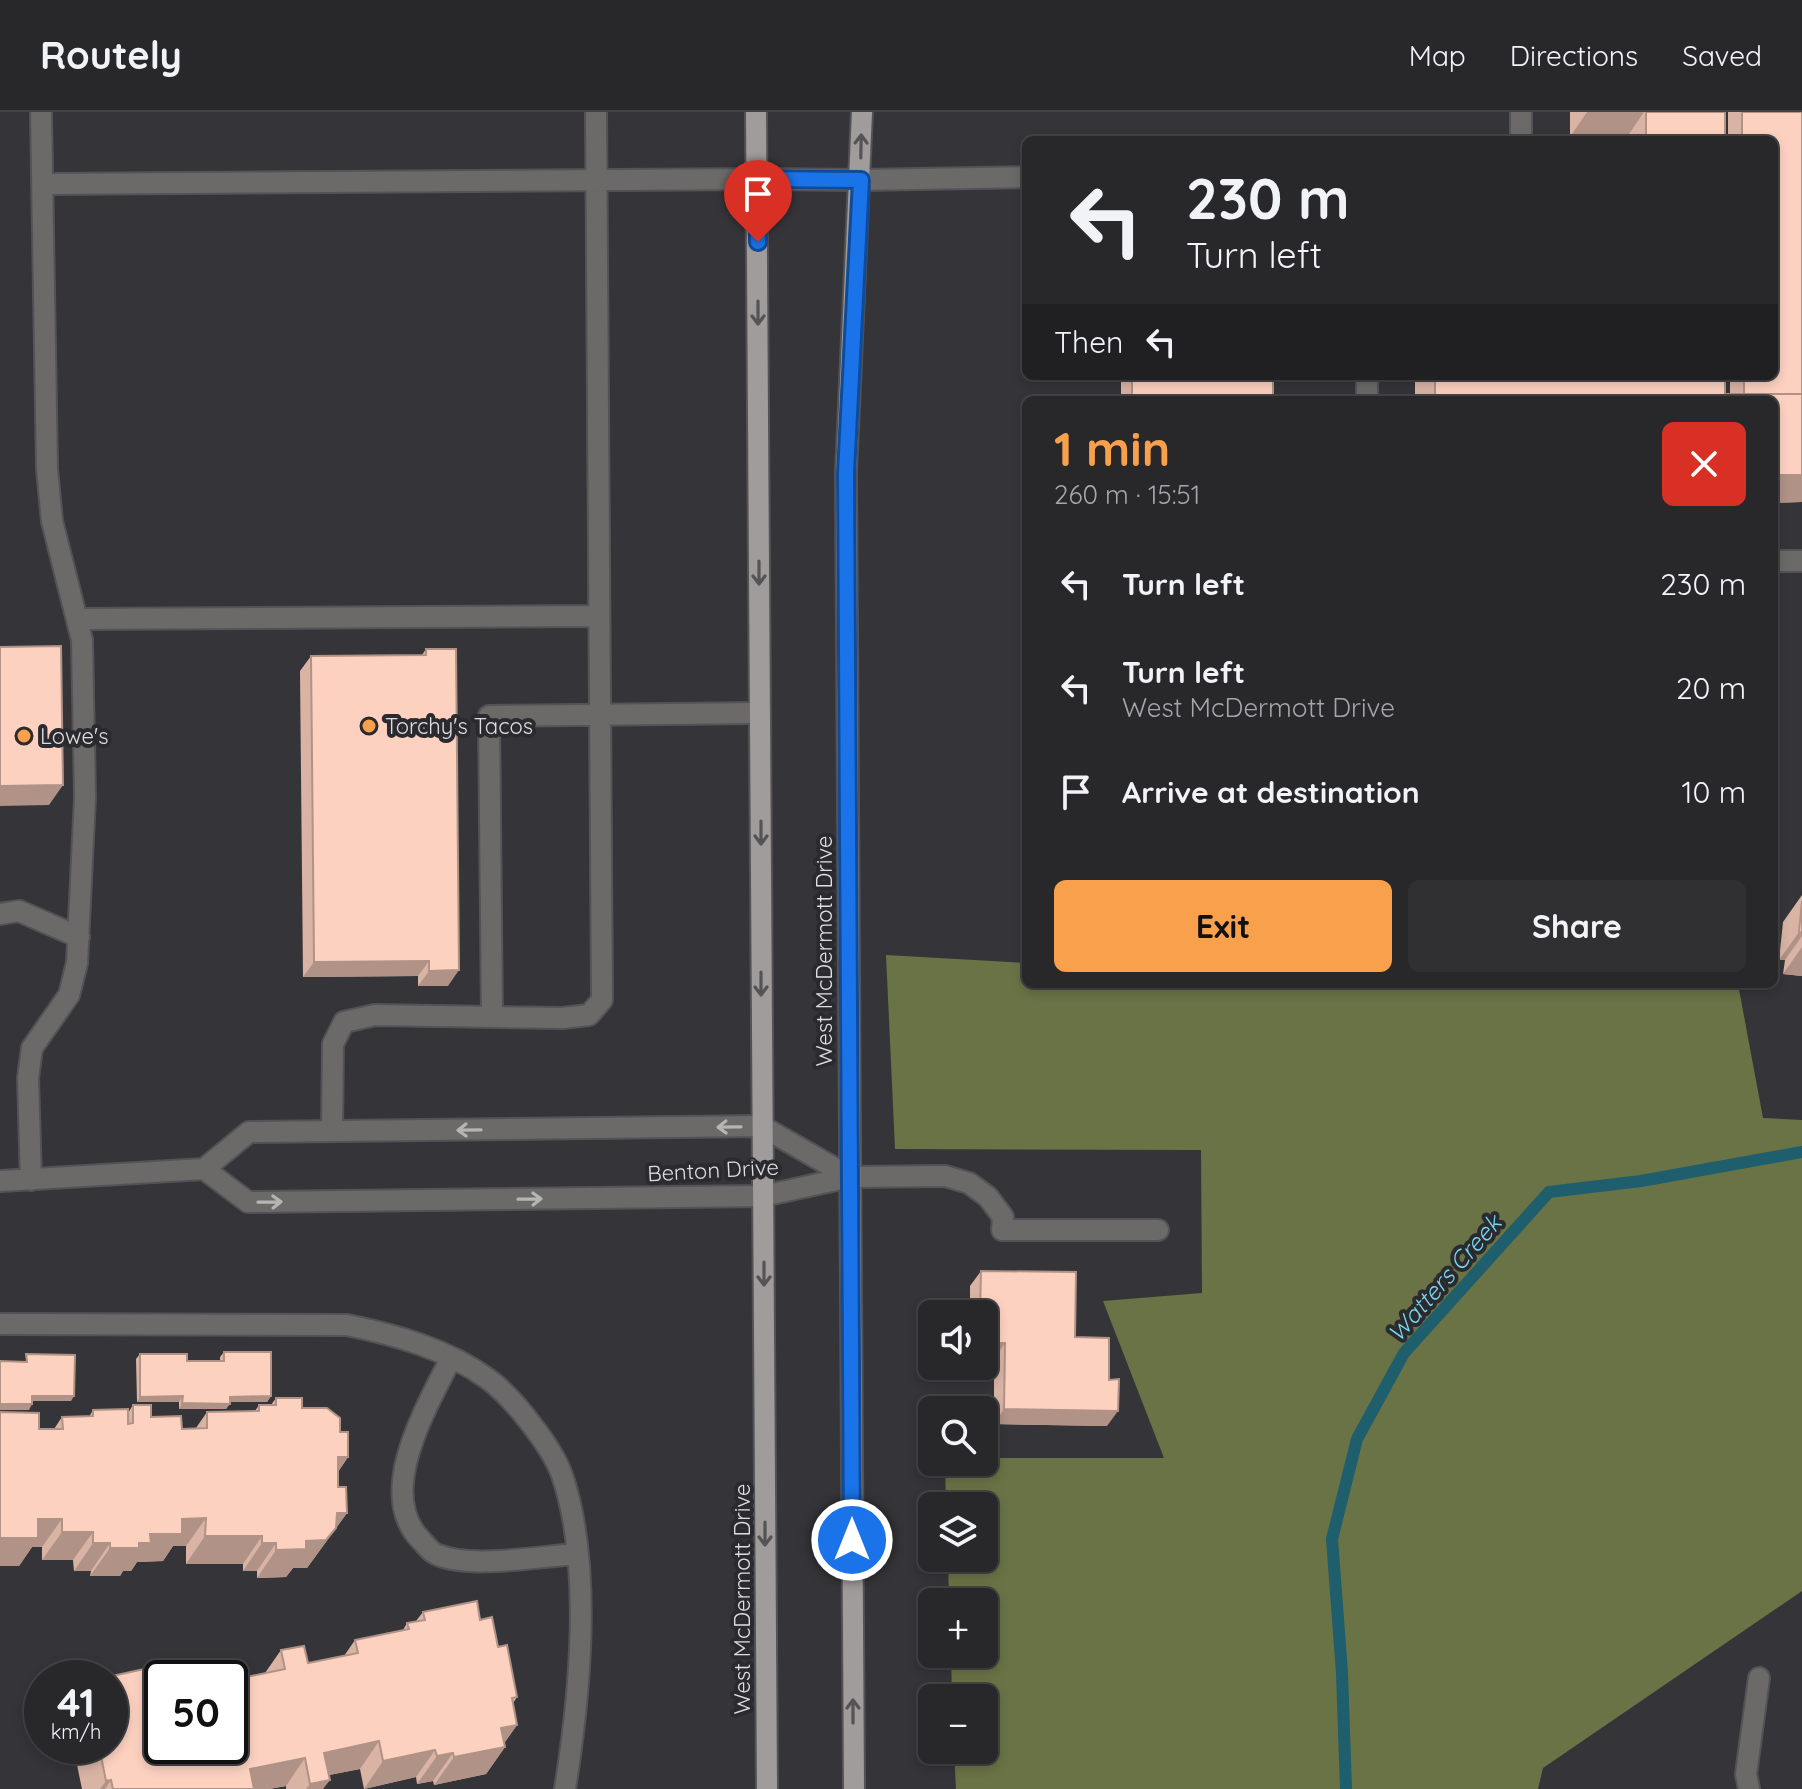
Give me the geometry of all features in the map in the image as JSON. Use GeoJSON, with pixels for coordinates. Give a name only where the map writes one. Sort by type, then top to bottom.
{"type":"FeatureCollection","features":[{"type":"Feature","properties":{"kind":"main road","name":"West McDermott Drive"},"geometry":{"type":"LineString","coordinates":[[756,112],[767,1789]]}},
{"type":"Feature","properties":{"kind":"main road","name":"West McDermott Drive"},"geometry":{"type":"LineString","coordinates":[[854,1789],[846,473],[862,112]]}},
{"type":"Feature","properties":{"kind":"main road"},"geometry":{"type":"LineString","coordinates":[[757,179],[861,180]]}},
{"type":"Feature","properties":{"kind":"street"},"geometry":{"type":"LineString","coordinates":[[31,1180],[28,1078],[32,1048],[69,995],[79,937],[85,797],[82,640],[52,521],[47,469],[41,112]]}},
{"type":"Feature","properties":{"kind":"street"},"geometry":{"type":"LineString","coordinates":[[332,1131],[333,1044],[344,1022],[375,1015],[589,1015],[602,1000],[596,112]]}},
{"type":"Feature","properties":{"kind":"street"},"geometry":{"type":"LineString","coordinates":[[1521,112],[1521,136]]}},
{"type":"Feature","properties":{"kind":"street"},"geometry":{"type":"LineString","coordinates":[[861,180],[1022,177]]}},
{"type":"Feature","properties":{"kind":"street"},"geometry":{"type":"LineString","coordinates":[[42,184],[757,179]]}},
{"type":"Feature","properties":{"kind":"street"},"geometry":{"type":"LineString","coordinates":[[1778,561],[1802,561]]}},
{"type":"Feature","properties":{"kind":"street"},"geometry":{"type":"LineString","coordinates":[[78,619],[599,616]]}},
{"type":"Feature","properties":{"kind":"street"},"geometry":{"type":"LineString","coordinates":[[492,1017],[489,716],[760,713]]}},
{"type":"Feature","properties":{"kind":"street"},"geometry":{"type":"LineString","coordinates":[[0,914],[19,911],[79,937]]}},
{"type":"Feature","properties":{"kind":"street","name":"Benton Drive"},"geometry":{"type":"LineString","coordinates":[[761,1126],[850,1177],[763,1196],[248,1202],[204,1169],[249,1132],[761,1126]]}},
{"type":"Feature","properties":{"kind":"street"},"geometry":{"type":"LineString","coordinates":[[0,1181],[204,1169]]}},
{"type":"Feature","properties":{"kind":"street"},"geometry":{"type":"LineString","coordinates":[[850,1177],[945,1176],[969,1183],[988,1197],[1003,1217],[1002,1230],[1158,1230]]}},
{"type":"Feature","properties":{"kind":"street"},"geometry":{"type":"LineString","coordinates":[[0,1324],[347,1325],[402,1336],[489,1379],[526,1418],[561,1473],[578,1554],[577,1697],[565,1789]]}},
{"type":"Feature","properties":{"kind":"street"},"geometry":{"type":"LineString","coordinates":[[451,1358],[412,1437],[403,1484],[410,1528],[436,1555],[477,1560],[578,1554]]}},
{"type":"Feature","properties":{"kind":"street"},"geometry":{"type":"LineString","coordinates":[[1749,1789],[1746,1774],[1759,1678]]}},
{"type":"Feature","properties":{"kind":"green space"},"geometry":{"type":"Polygon","coordinates":[[[886,955],[1022,963],[1022,988],[1739,988],[1763,1118],[1802,1120],[1802,1591],[1543,1768],[1538,1789],[956,1789],[955,1764],[998,1764],[998,1684],[952,1684],[951,1668],[998,1668],[998,1588],[949,1588],[948,1572],[998,1572],[998,1492],[946,1492],[945,1476],[998,1476],[998,1458],[1164,1458],[1103,1301],[1202,1293],[1201,1150],[895,1149],[886,955]]]}},
{"type":"Feature","properties":{"kind":"building"},"geometry":{"type":"Polygon","coordinates":[[[1646,112],[1725,112],[1725,136],[1646,136],[1646,112]]]}},
{"type":"Feature","properties":{"kind":"building"},"geometry":{"type":"Polygon","coordinates":[[[1742,112],[1802,112],[1802,394],[1744,394],[1744,380],[1778,380],[1778,136],[1742,136],[1742,112]]]}},
{"type":"Feature","properties":{"kind":"building"},"geometry":{"type":"Polygon","coordinates":[[[1132,380],[1273,380],[1273,396],[1132,396],[1132,380]]]}},
{"type":"Feature","properties":{"kind":"building"},"geometry":{"type":"Polygon","coordinates":[[[1435,380],[1725,380],[1725,394],[1802,394],[1802,475],[1778,475],[1778,396],[1435,396],[1435,380]]]}},
{"type":"Feature","properties":{"kind":"building","name":"Lowe's"},"geometry":{"type":"Polygon","coordinates":[[[61,646],[63,785],[0,786],[0,647],[61,646]]]}},
{"type":"Feature","properties":{"kind":"building"},"geometry":{"type":"Polygon","coordinates":[[[426,649],[456,649],[459,970],[429,971],[429,961],[314,962],[311,656],[426,655],[426,649]]]}},
{"type":"Feature","properties":{"kind":"building"},"geometry":{"type":"Polygon","coordinates":[[[1802,901],[1802,932],[1799,932],[1802,901]]]}},
{"type":"Feature","properties":{"kind":"building"},"geometry":{"type":"Polygon","coordinates":[[[981,1271],[1076,1272],[1075,1337],[1109,1338],[1109,1380],[1119,1379],[1118,1411],[1004,1409],[1005,1343],[998,1343],[998,1300],[980,1300],[981,1271]]]}},
{"type":"Feature","properties":{"kind":"building"},"geometry":{"type":"Polygon","coordinates":[[[224,1352],[271,1352],[271,1396],[230,1397],[230,1404],[182,1403],[183,1396],[140,1397],[140,1354],[187,1354],[187,1361],[224,1361],[224,1352]]]}},
{"type":"Feature","properties":{"kind":"building"},"geometry":{"type":"Polygon","coordinates":[[[26,1354],[75,1355],[74,1396],[32,1396],[32,1404],[0,1404],[0,1361],[27,1362],[26,1354]]]}},
{"type":"Feature","properties":{"kind":"building"},"geometry":{"type":"Polygon","coordinates":[[[276,1398],[302,1398],[302,1408],[327,1408],[340,1418],[340,1432],[348,1432],[348,1457],[338,1457],[338,1487],[346,1487],[347,1513],[337,1513],[336,1528],[326,1540],[306,1541],[306,1549],[276,1550],[276,1543],[262,1543],[262,1536],[205,1536],[206,1518],[182,1519],[182,1534],[150,1534],[151,1543],[139,1543],[139,1548],[110,1548],[110,1543],[93,1543],[93,1532],[62,1532],[62,1519],[38,1519],[38,1538],[0,1538],[0,1412],[39,1413],[39,1429],[63,1429],[62,1417],[93,1416],[93,1410],[128,1409],[128,1424],[133,1423],[133,1405],[151,1405],[151,1417],[181,1416],[182,1429],[207,1428],[207,1412],[259,1411],[259,1405],[276,1405],[276,1398]]]}},
{"type":"Feature","properties":{"kind":"building"},"geometry":{"type":"Polygon","coordinates":[[[477,1601],[480,1620],[492,1617],[498,1647],[507,1645],[517,1697],[512,1698],[517,1725],[501,1728],[505,1747],[454,1757],[453,1753],[437,1756],[435,1750],[383,1761],[379,1741],[324,1753],[330,1780],[310,1784],[305,1758],[250,1769],[254,1789],[113,1789],[111,1780],[106,1781],[103,1764],[128,1764],[128,1673],[144,1669],[144,1764],[248,1764],[248,1677],[285,1669],[281,1650],[304,1646],[308,1663],[358,1653],[355,1640],[409,1629],[407,1623],[425,1620],[423,1612],[477,1601]]]}},
{"type":"Feature","properties":{"kind":"waterway","name":"Watters Creek"},"geometry":{"type":"LineString","coordinates":[[1346,1789],[1342,1673],[1332,1539],[1357,1439],[1404,1353],[1549,1192],[1641,1181],[1802,1152]]}},
{"type":"Feature","properties":{"kind":"place","name":"Torchy's Tacos"},"geometry":{"type":"Point","coordinates":[369,726]}},
{"type":"Feature","properties":{"kind":"place","name":"Lowe's"},"geometry":{"type":"Point","coordinates":[24,736]}},
{"type":"Feature","properties":{"kind":"route"},"geometry":{"type":"LineString","coordinates":[[758,242],[757,179],[861,180],[846,473],[852,1540]]}}]}
